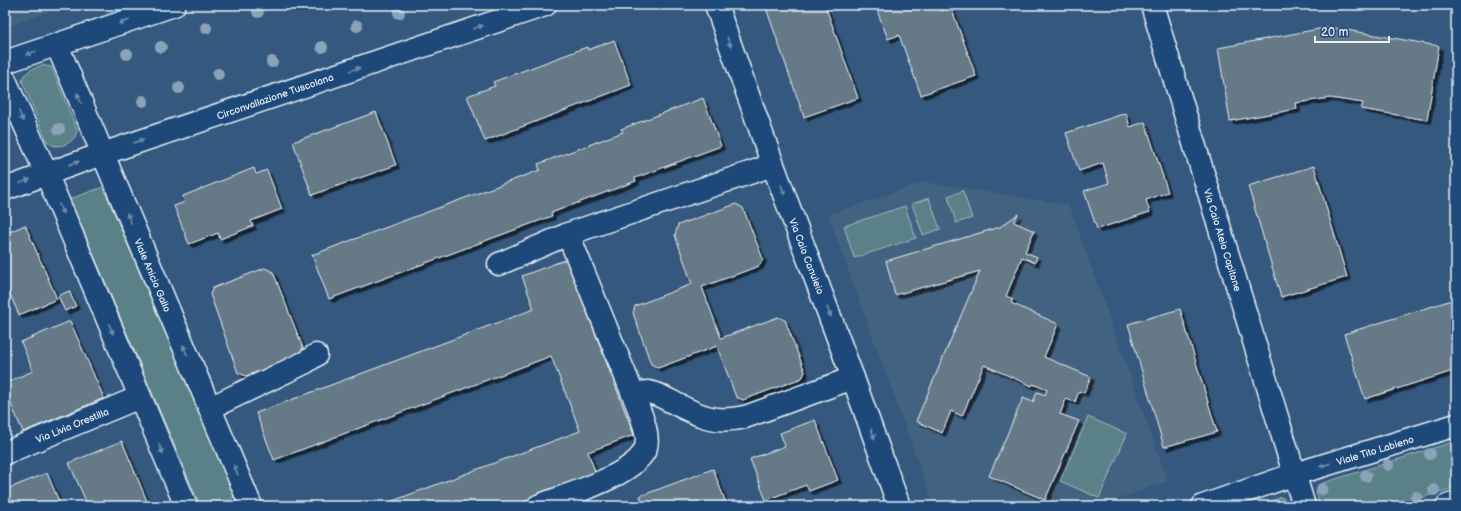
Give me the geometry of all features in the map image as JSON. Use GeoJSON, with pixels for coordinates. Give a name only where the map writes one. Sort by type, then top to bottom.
{"type":"FeatureCollection","features":[{"type":"Feature","properties":{"kind":"street"},"geometry":{"type":"LineString","coordinates":[[5,62],[174,5]]}},
{"type":"Feature","properties":{"kind":"street","name":"Circonvallazione Tuscolana"},"geometry":{"type":"LineString","coordinates":[[5,189],[46,173],[545,5]]}},
{"type":"Feature","properties":{"kind":"street","name":"Via Caio Canuleio"},"geometry":{"type":"LineString","coordinates":[[716,5],[773,165],[853,378],[899,506]]}},
{"type":"Feature","properties":{"kind":"street","name":"Via Caio Ateio Capitone"},"geometry":{"type":"LineString","coordinates":[[1152,5],[1295,474]]}},
{"type":"Feature","properties":{"kind":"street","name":"Viale Anicio Gallo"},"geometry":{"type":"LineString","coordinates":[[57,44],[251,506]]}},
{"type":"Feature","properties":{"kind":"street"},"geometry":{"type":"LineString","coordinates":[[5,80],[46,173],[186,506]]}},
{"type":"Feature","properties":{"kind":"street"},"geometry":{"type":"LineString","coordinates":[[499,264],[568,234],[773,165]]}},
{"type":"Feature","properties":{"kind":"street"},"geometry":{"type":"LineString","coordinates":[[538,506],[617,475],[637,461],[646,447],[647,438],[633,394],[568,234]]}},
{"type":"Feature","properties":{"kind":"street"},"geometry":{"type":"LineString","coordinates":[[210,408],[306,362],[316,355]]}},
{"type":"Feature","properties":{"kind":"street"},"geometry":{"type":"LineString","coordinates":[[633,394],[648,392],[656,394],[704,418],[728,420],[745,418],[853,378]]}},
{"type":"Feature","properties":{"kind":"street","name":"Via Livia Orestilla"},"geometry":{"type":"LineString","coordinates":[[5,453],[140,398]]}},
{"type":"Feature","properties":{"kind":"street","name":"Viale Tito Labieno"},"geometry":{"type":"LineString","coordinates":[[1204,506],[1295,474],[1456,425]]}},
{"type":"Feature","properties":{"kind":"street"},"geometry":{"type":"LineString","coordinates":[[1295,474],[1304,506]]}},
{"type":"Feature","properties":{"kind":"street"},"geometry":{"type":"LineString","coordinates":[[1447,506],[1456,503]]}},
{"type":"Feature","properties":{"kind":"shaded area"},"geometry":{"type":"Polygon","coordinates":[[[5,5],[67,5],[5,28],[5,5]]]}},
{"type":"Feature","properties":{"kind":"shaded area"},"geometry":{"type":"Polygon","coordinates":[[[924,182],[1069,205],[1168,481],[1099,506],[934,506],[828,215],[924,182]]]}},
{"type":"Feature","properties":{"kind":"green space"},"geometry":{"type":"Polygon","coordinates":[[[42,65],[51,67],[77,130],[76,135],[70,142],[60,146],[55,146],[47,141],[22,81],[25,75],[32,69],[42,65]]]}},
{"type":"Feature","properties":{"kind":"green space"},"geometry":{"type":"Polygon","coordinates":[[[103,187],[234,493],[234,497],[231,500],[215,505],[202,506],[199,503],[70,199],[103,187]]]}},
{"type":"Feature","properties":{"kind":"green space"},"geometry":{"type":"Polygon","coordinates":[[[963,191],[972,218],[956,223],[948,196],[963,191]]]}},
{"type":"Feature","properties":{"kind":"green space"},"geometry":{"type":"Polygon","coordinates":[[[929,198],[940,229],[923,235],[912,204],[929,198]]]}},
{"type":"Feature","properties":{"kind":"green space"},"geometry":{"type":"Polygon","coordinates":[[[905,206],[916,238],[854,258],[844,226],[905,206]]]}},
{"type":"Feature","properties":{"kind":"green space"},"geometry":{"type":"Polygon","coordinates":[[[1088,417],[1127,434],[1099,498],[1060,481],[1088,417]]]}},
{"type":"Feature","properties":{"kind":"green space"},"geometry":{"type":"Polygon","coordinates":[[[1456,441],[1456,487],[1396,506],[1320,506],[1316,492],[1320,484],[1456,441]]]}},
{"type":"Feature","properties":{"kind":"green space"},"geometry":{"type":"Polygon","coordinates":[[[1282,497],[1289,506],[1256,506],[1282,497]]]}},
{"type":"Feature","properties":{"kind":"building"},"geometry":{"type":"Polygon","coordinates":[[[765,5],[825,5],[858,98],[804,117],[765,5]]]}},
{"type":"Feature","properties":{"kind":"building"},"geometry":{"type":"Polygon","coordinates":[[[875,5],[939,5],[941,11],[951,7],[976,76],[921,95],[899,35],[888,39],[875,5]]]}},
{"type":"Feature","properties":{"kind":"building"},"geometry":{"type":"Polygon","coordinates":[[[1329,27],[1439,46],[1427,120],[1361,109],[1363,103],[1330,98],[1296,103],[1297,109],[1230,121],[1218,48],[1329,27]]]}},
{"type":"Feature","properties":{"kind":"building"},"geometry":{"type":"Polygon","coordinates":[[[614,40],[631,85],[485,141],[467,96],[495,86],[493,82],[587,47],[588,50],[614,40]]]}},
{"type":"Feature","properties":{"kind":"building"},"geometry":{"type":"Polygon","coordinates":[[[703,98],[721,146],[635,178],[636,181],[551,213],[552,216],[329,299],[312,255],[540,170],[538,164],[623,132],[621,129],[703,98]]]}},
{"type":"Feature","properties":{"kind":"building"},"geometry":{"type":"Polygon","coordinates":[[[376,112],[396,165],[312,195],[293,142],[376,112]]]}},
{"type":"Feature","properties":{"kind":"building"},"geometry":{"type":"Polygon","coordinates":[[[1126,113],[1130,127],[1145,122],[1168,192],[1146,200],[1150,212],[1097,229],[1084,191],[1109,183],[1103,163],[1079,171],[1066,133],[1126,113]]]}},
{"type":"Feature","properties":{"kind":"building"},"geometry":{"type":"Polygon","coordinates":[[[1314,166],[1347,277],[1281,297],[1248,186],[1314,166]]]}},
{"type":"Feature","properties":{"kind":"building"},"geometry":{"type":"Polygon","coordinates":[[[254,168],[256,174],[267,170],[282,209],[251,221],[253,226],[220,239],[218,233],[189,244],[174,206],[185,202],[183,196],[254,168]]]}},
{"type":"Feature","properties":{"kind":"building"},"geometry":{"type":"Polygon","coordinates":[[[736,204],[743,208],[763,259],[759,266],[702,287],[721,338],[778,317],[785,320],[805,372],[802,378],[743,400],[736,397],[717,346],[658,368],[651,364],[633,313],[635,306],[692,284],[675,235],[678,225],[736,204]]]}},
{"type":"Feature","properties":{"kind":"building"},"geometry":{"type":"Polygon","coordinates":[[[1018,214],[1014,222],[1034,231],[1025,252],[1037,257],[1035,263],[1022,257],[1006,296],[1013,299],[1011,303],[1058,324],[1044,357],[1091,377],[1084,393],[1079,391],[1075,402],[1066,399],[1060,414],[1079,421],[1045,500],[989,476],[1023,398],[1033,402],[1037,392],[1045,395],[1047,390],[1033,384],[1032,386],[984,365],[962,416],[951,411],[942,433],[916,421],[980,271],[895,295],[886,261],[1000,227],[1018,214]]]}},
{"type":"Feature","properties":{"kind":"building"},"geometry":{"type":"Polygon","coordinates":[[[25,225],[57,299],[19,315],[5,283],[5,234],[25,225]]]}},
{"type":"Feature","properties":{"kind":"building"},"geometry":{"type":"Polygon","coordinates":[[[567,259],[634,435],[588,452],[596,474],[512,506],[379,506],[580,431],[551,356],[274,460],[256,413],[534,309],[522,276],[567,259]]]}},
{"type":"Feature","properties":{"kind":"building"},"geometry":{"type":"Polygon","coordinates":[[[265,268],[273,272],[303,348],[299,356],[246,376],[238,373],[210,294],[213,288],[265,268]]]}},
{"type":"Feature","properties":{"kind":"building"},"geometry":{"type":"Polygon","coordinates":[[[69,291],[76,306],[65,311],[58,296],[69,291]]]}},
{"type":"Feature","properties":{"kind":"building"},"geometry":{"type":"Polygon","coordinates":[[[1455,299],[1456,370],[1365,399],[1344,334],[1455,299]]]}},
{"type":"Feature","properties":{"kind":"building"},"geometry":{"type":"Polygon","coordinates":[[[1180,309],[1217,432],[1164,447],[1128,324],[1180,309]]]}},
{"type":"Feature","properties":{"kind":"building"},"geometry":{"type":"Polygon","coordinates":[[[70,321],[104,398],[23,432],[5,390],[5,383],[33,371],[21,342],[70,321]]]}},
{"type":"Feature","properties":{"kind":"building"},"geometry":{"type":"Polygon","coordinates":[[[815,420],[838,480],[809,491],[806,485],[766,500],[750,459],[785,446],[780,433],[815,420]]]}},
{"type":"Feature","properties":{"kind":"building"},"geometry":{"type":"Polygon","coordinates":[[[122,441],[149,506],[88,506],[69,463],[122,441]]]}},
{"type":"Feature","properties":{"kind":"building"},"geometry":{"type":"Polygon","coordinates":[[[713,469],[726,503],[719,506],[643,506],[640,496],[713,469]]]}},
{"type":"Feature","properties":{"kind":"building"},"geometry":{"type":"Polygon","coordinates":[[[47,473],[61,506],[5,506],[5,490],[47,473]]]}}]}
